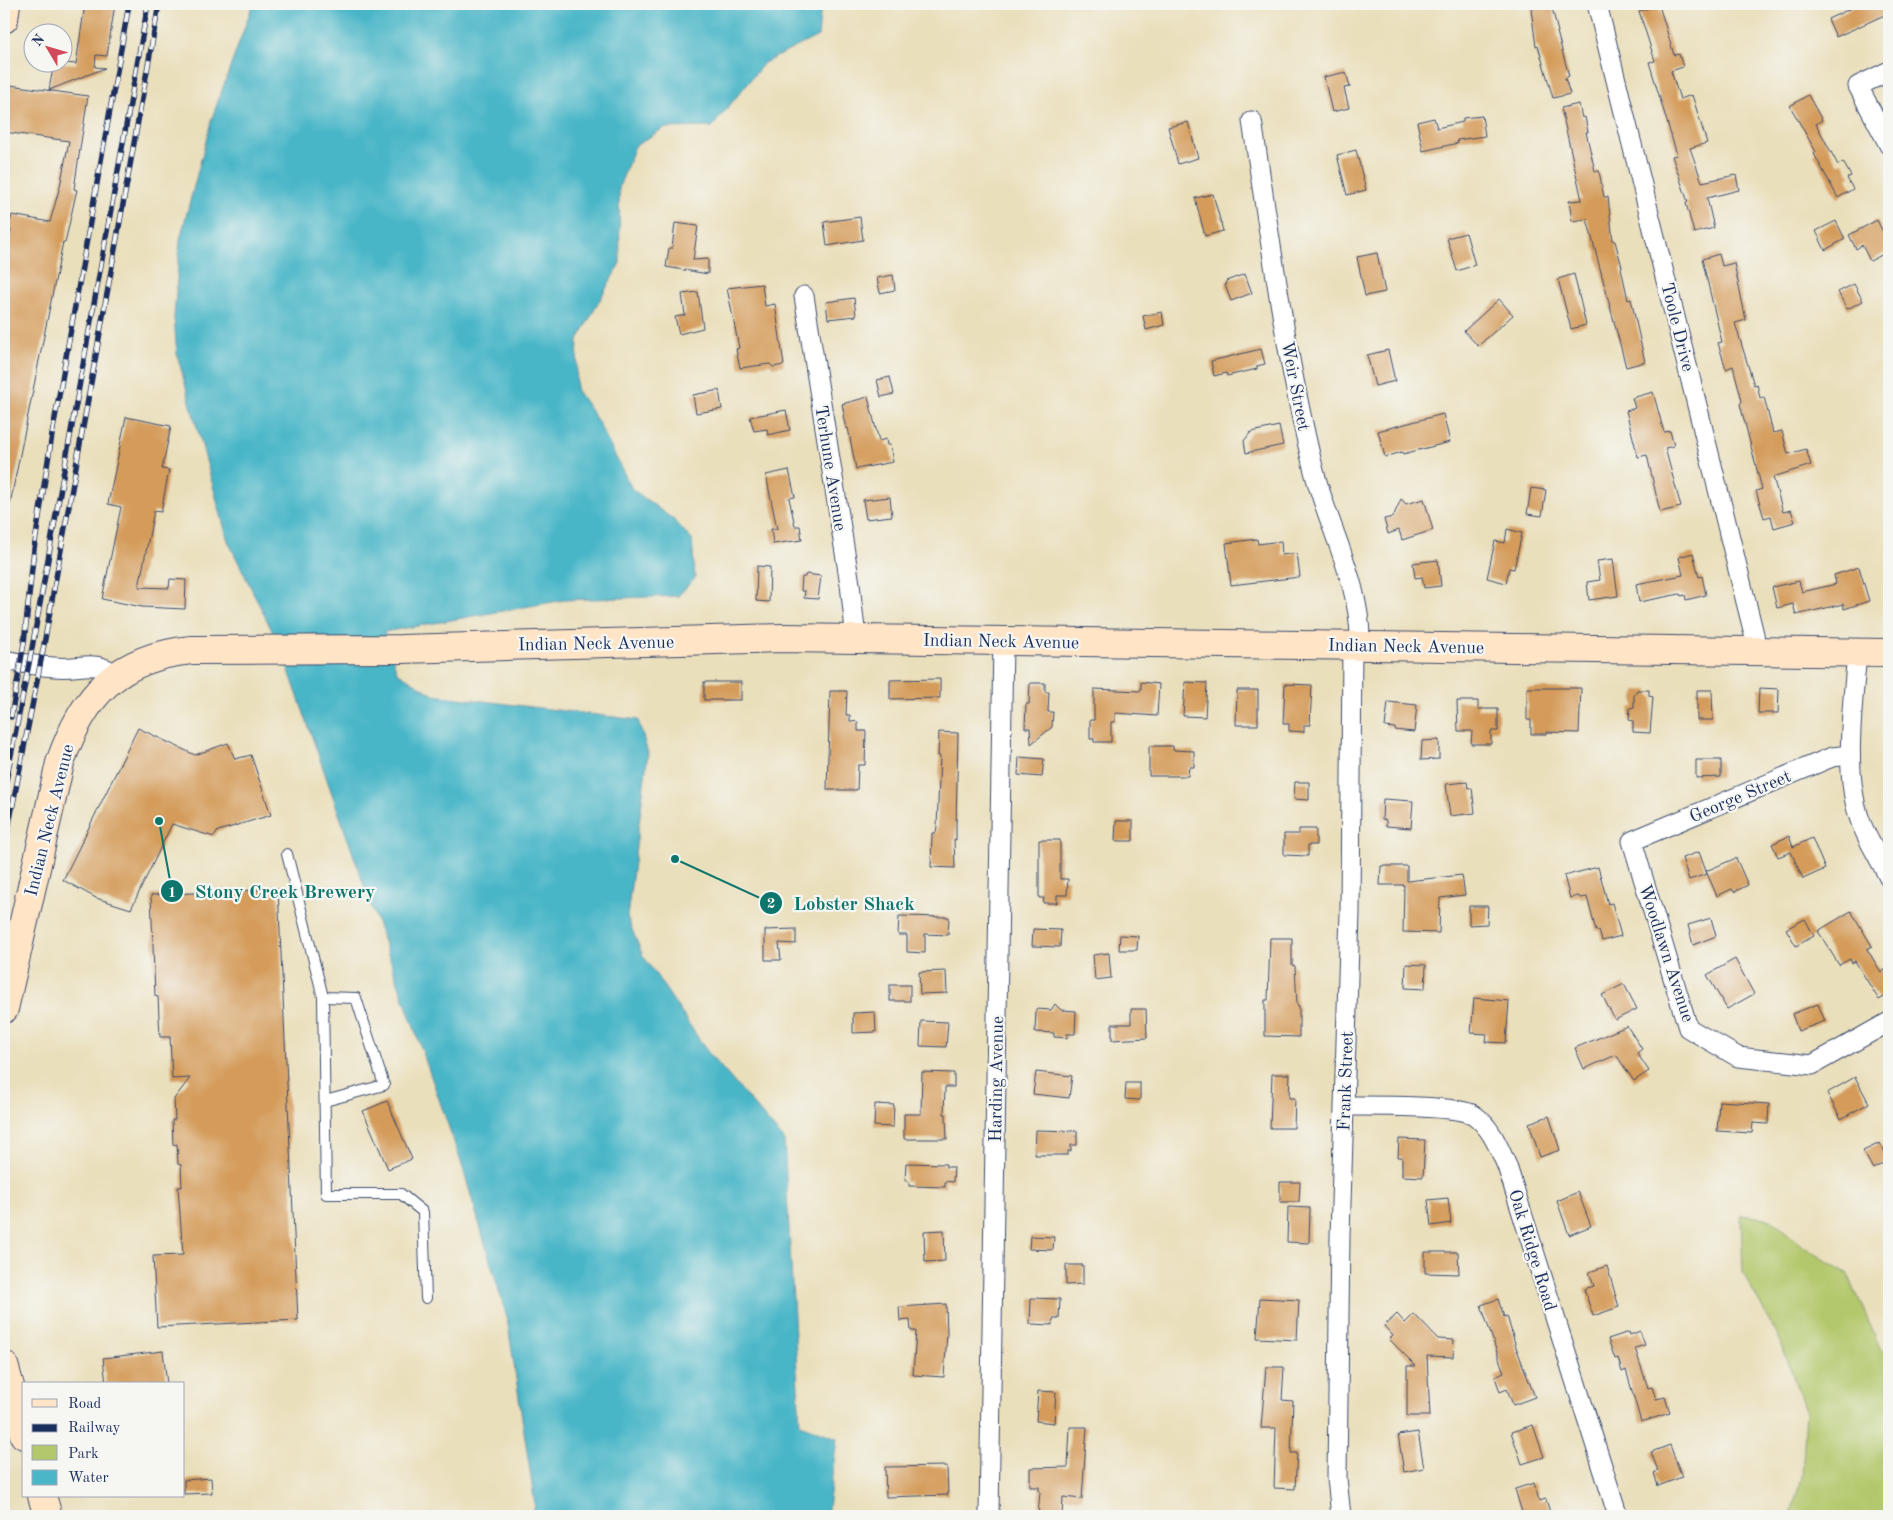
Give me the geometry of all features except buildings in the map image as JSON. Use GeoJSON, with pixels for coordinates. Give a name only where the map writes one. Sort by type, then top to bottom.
{"type":"FeatureCollection","features":[{"type":"Feature","properties":{"kind":"street"},"geometry":{"type":"LineString","coordinates":[[4,19],[6,4]]}},
{"type":"Feature","properties":{"kind":"street","name":"Toole Drive"},"geometry":{"type":"LineString","coordinates":[[1597,4],[1752,624],[1756,650]]}},
{"type":"Feature","properties":{"kind":"street"},"geometry":{"type":"LineString","coordinates":[[1889,72],[1858,86],[1889,144]]}},
{"type":"Feature","properties":{"kind":"street","name":"Weir Street"},"geometry":{"type":"LineString","coordinates":[[1252,121],[1296,396],[1322,501],[1359,612],[1361,627],[1356,645]]}},
{"type":"Feature","properties":{"kind":"street","name":"Terhune Avenue"},"geometry":{"type":"LineString","coordinates":[[804,296],[850,584],[856,639]]}},
{"type":"Feature","properties":{"kind":"street","name":"Indian Neck Avenue"},"geometry":{"type":"LineString","coordinates":[[4,1009],[60,763],[68,740],[78,720],[104,686],[118,675],[148,658],[167,652],[192,650],[401,649],[774,638],[1889,653]]}},
{"type":"Feature","properties":{"kind":"street","name":"Harding Avenue"},"geometry":{"type":"LineString","coordinates":[[989,1516],[1003,642]]}},
{"type":"Feature","properties":{"kind":"street","name":"Frank Street"},"geometry":{"type":"LineString","coordinates":[[1341,1516],[1337,1478],[1340,1236],[1356,645]]}},
{"type":"Feature","properties":{"kind":"street"},"geometry":{"type":"LineString","coordinates":[[1856,652],[1850,755],[1853,791],[1860,820],[1889,878]]}},
{"type":"Feature","properties":{"kind":"street"},"geometry":{"type":"LineString","coordinates":[[4,660],[56,668],[95,664],[107,668],[118,675]]}},
{"type":"Feature","properties":{"kind":"street","name":"George Street"},"geometry":{"type":"LineString","coordinates":[[1632,841],[1832,758],[1850,755]]}},
{"type":"Feature","properties":{"kind":"street","name":"Woodlawn Avenue"},"geometry":{"type":"LineString","coordinates":[[1632,841],[1688,1028],[1738,1057],[1812,1065],[1889,1022]]}},
{"type":"Feature","properties":{"kind":"street","name":"Oak Ridge Road"},"geometry":{"type":"LineString","coordinates":[[1345,1106],[1450,1109],[1472,1114],[1482,1122],[1496,1141],[1507,1166],[1618,1516]]}},
{"type":"Feature","properties":{"kind":"street"},"geometry":{"type":"LineString","coordinates":[[4,1366],[22,1428]]}},
{"type":"Feature","properties":{"kind":"street"},"geometry":{"type":"LineString","coordinates":[[43,1498],[48,1516]]}},
{"type":"Feature","properties":{"kind":"lane"},"geometry":{"type":"LineString","coordinates":[[287,854],[323,997],[326,1194],[401,1194],[423,1212],[426,1298]]}},
{"type":"Feature","properties":{"kind":"lane"},"geometry":{"type":"LineString","coordinates":[[323,997],[356,998],[384,1085],[325,1101]]}},
{"type":"Feature","properties":{"kind":"green space"},"geometry":{"type":"Polygon","coordinates":[[[1741,1215],[1771,1219],[1801,1245],[1848,1274],[1880,1348],[1889,1352],[1889,1516],[1790,1516],[1802,1477],[1806,1413],[1781,1342],[1743,1273],[1741,1215]]]}},
{"type":"Feature","properties":{"kind":"water"},"geometry":{"type":"Polygon","coordinates":[[[253,4],[821,4],[818,36],[764,63],[712,127],[664,128],[635,146],[619,187],[620,263],[578,340],[576,389],[597,420],[632,489],[674,520],[692,540],[695,578],[678,596],[564,600],[384,632],[397,672],[434,695],[638,720],[648,753],[627,917],[642,954],[707,1051],[784,1140],[800,1424],[837,1438],[827,1516],[532,1516],[535,1505],[507,1318],[461,1162],[282,651],[228,541],[177,354],[174,318],[180,239],[212,118],[253,4]]]}},
{"type":"Feature","properties":{"kind":"railway"},"geometry":{"type":"LineString","coordinates":[[11,717],[24,643],[34,549],[52,435],[129,4]]}},
{"type":"Feature","properties":{"kind":"railway"},"geometry":{"type":"LineString","coordinates":[[4,791],[32,648],[148,4]]}},
{"type":"Feature","properties":{"kind":"railway"},"geometry":{"type":"LineString","coordinates":[[4,850],[43,650],[159,4]]}},
{"type":"Feature","properties":{"kind":"place","name":"Stony Creek Brewery"},"geometry":{"type":"Point","coordinates":[159,821]}},
{"type":"Feature","properties":{"kind":"place","name":"Lobster Shack"},"geometry":{"type":"Point","coordinates":[675,859]}}]}
